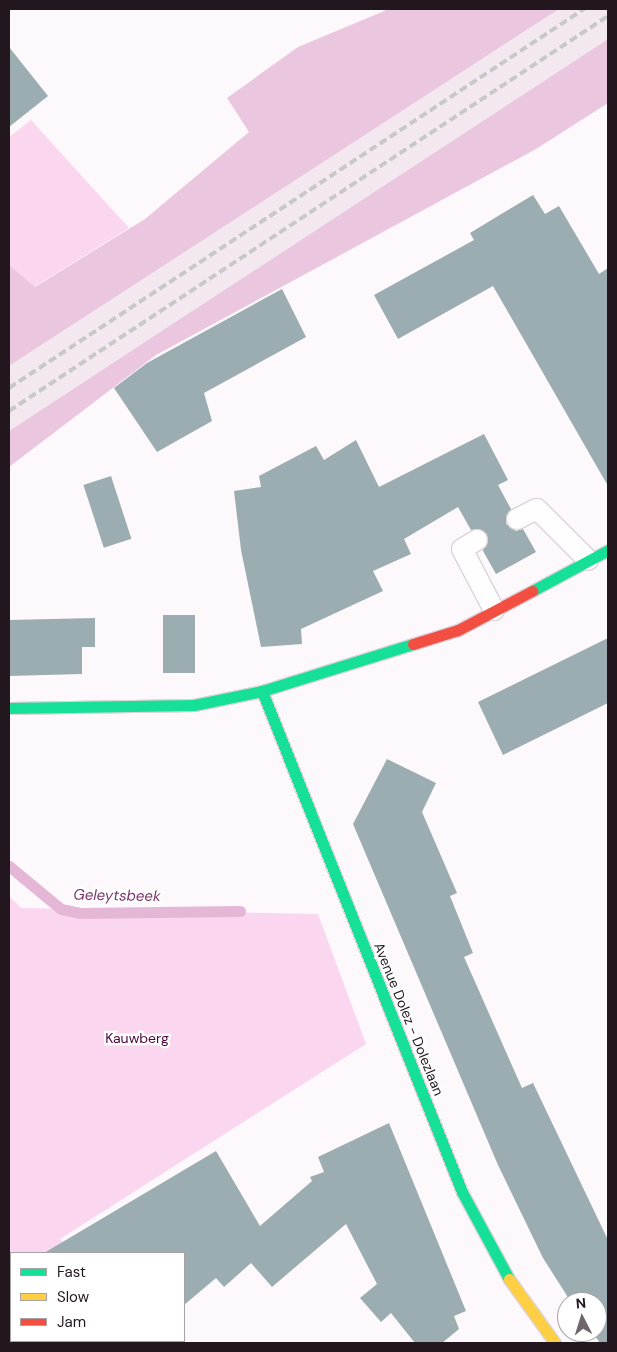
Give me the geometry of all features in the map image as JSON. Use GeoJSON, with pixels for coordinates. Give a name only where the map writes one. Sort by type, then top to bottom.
{"type":"FeatureCollection","features":[{"type":"Feature","properties":{"kind":"street"},"geometry":{"type":"LineString","coordinates":[[9,708],[194,705],[262,691],[458,630],[608,550]]}},
{"type":"Feature","properties":{"kind":"street"},"geometry":{"type":"LineString","coordinates":[[588,560],[608,558]]}},
{"type":"Feature","properties":{"kind":"street","name":"Avenue Dolez - Dolezlaan"},"geometry":{"type":"LineString","coordinates":[[262,691],[462,1192],[514,1289],[555,1343]]}},
{"type":"Feature","properties":{"kind":"lane"},"geometry":{"type":"LineString","coordinates":[[517,519],[537,509],[588,560]]}},
{"type":"Feature","properties":{"kind":"lane"},"geometry":{"type":"LineString","coordinates":[[477,540],[462,548],[494,610]]}},
{"type":"Feature","properties":{"kind":"shaded area"},"geometry":{"type":"Polygon","coordinates":[[[389,9],[559,9],[9,366],[9,265],[35,287],[145,219],[249,132],[227,98],[298,47],[389,9]]]}},
{"type":"Feature","properties":{"kind":"shaded area"},"geometry":{"type":"Polygon","coordinates":[[[559,9],[608,9],[608,39],[9,431],[9,366],[559,9]]]}},
{"type":"Feature","properties":{"kind":"shaded area"},"geometry":{"type":"Polygon","coordinates":[[[608,39],[608,103],[536,149],[156,355],[9,467],[9,431],[608,39]]]}},
{"type":"Feature","properties":{"kind":"green space"},"geometry":{"type":"Polygon","coordinates":[[[31,120],[129,228],[34,287],[9,265],[9,137],[31,120]]]}},
{"type":"Feature","properties":{"kind":"green space","name":"Kauwberg"},"geometry":{"type":"Polygon","coordinates":[[[9,896],[21,908],[318,914],[366,1044],[60,1239],[71,1252],[10,1252],[10,1342],[154,1343],[9,1343],[9,896]]]}},
{"type":"Feature","properties":{"kind":"building"},"geometry":{"type":"Polygon","coordinates":[[[9,47],[48,96],[9,127],[9,47]]]}},
{"type":"Feature","properties":{"kind":"building"},"geometry":{"type":"Polygon","coordinates":[[[533,195],[545,214],[559,206],[599,274],[608,268],[608,486],[493,286],[398,339],[374,295],[474,240],[470,233],[533,195]]]}},
{"type":"Feature","properties":{"kind":"building"},"geometry":{"type":"Polygon","coordinates":[[[282,289],[306,337],[204,393],[212,421],[157,452],[114,388],[147,363],[282,289]]]}},
{"type":"Feature","properties":{"kind":"building"},"geometry":{"type":"Polygon","coordinates":[[[484,434],[508,480],[498,485],[511,509],[506,524],[516,531],[523,529],[536,552],[496,574],[483,551],[487,534],[471,530],[458,507],[404,539],[411,554],[373,571],[383,591],[301,629],[302,644],[261,647],[241,550],[234,491],[261,487],[259,476],[316,446],[324,460],[356,440],[379,487],[484,434]]]}},
{"type":"Feature","properties":{"kind":"building"},"geometry":{"type":"Polygon","coordinates":[[[111,476],[131,539],[104,548],[83,485],[111,476]]]}},
{"type":"Feature","properties":{"kind":"building"},"geometry":{"type":"Polygon","coordinates":[[[163,615],[195,615],[195,673],[163,673],[163,615]]]}},
{"type":"Feature","properties":{"kind":"building"},"geometry":{"type":"Polygon","coordinates":[[[95,618],[95,647],[82,647],[82,674],[9,676],[9,620],[95,618]]]}},
{"type":"Feature","properties":{"kind":"building"},"geometry":{"type":"Polygon","coordinates":[[[608,638],[608,703],[503,755],[478,702],[608,638]]]}},
{"type":"Feature","properties":{"kind":"building"},"geometry":{"type":"Polygon","coordinates":[[[387,759],[436,783],[422,812],[457,893],[450,896],[473,953],[464,957],[522,1088],[533,1083],[608,1240],[608,1343],[599,1342],[607,1342],[607,1292],[565,1292],[543,1258],[498,1165],[353,824],[387,759]]]}},
{"type":"Feature","properties":{"kind":"building"},"geometry":{"type":"Polygon","coordinates":[[[389,1123],[466,1311],[454,1316],[459,1329],[442,1343],[415,1343],[391,1313],[381,1322],[360,1298],[377,1284],[346,1224],[272,1287],[251,1263],[224,1287],[216,1278],[185,1304],[185,1252],[46,1252],[216,1151],[260,1226],[312,1181],[310,1177],[324,1172],[318,1157],[389,1123]]]}},
{"type":"Feature","properties":{"kind":"waterway","name":"Geleytsbeek"},"geometry":{"type":"LineString","coordinates":[[9,866],[61,909],[80,913],[240,911]]}},
{"type":"Feature","properties":{"kind":"railway"},"geometry":{"type":"LineString","coordinates":[[9,388],[584,9]]}},
{"type":"Feature","properties":{"kind":"railway"},"geometry":{"type":"LineString","coordinates":[[9,411],[608,16]]}},
{"type":"Feature","properties":{"kind":"traffic: fast"},"geometry":{"type":"LineString","coordinates":[[532,591],[608,550]]}},
{"type":"Feature","properties":{"kind":"traffic: fast"},"geometry":{"type":"LineString","coordinates":[[9,708],[194,705],[262,691],[413,644]]}},
{"type":"Feature","properties":{"kind":"traffic: fast"},"geometry":{"type":"LineString","coordinates":[[262,691],[462,1192],[509,1279]]}},
{"type":"Feature","properties":{"kind":"traffic: slow"},"geometry":{"type":"LineString","coordinates":[[509,1279],[555,1343]]}},
{"type":"Feature","properties":{"kind":"traffic: jam"},"geometry":{"type":"LineString","coordinates":[[413,644],[458,630],[532,591]]}}]}
